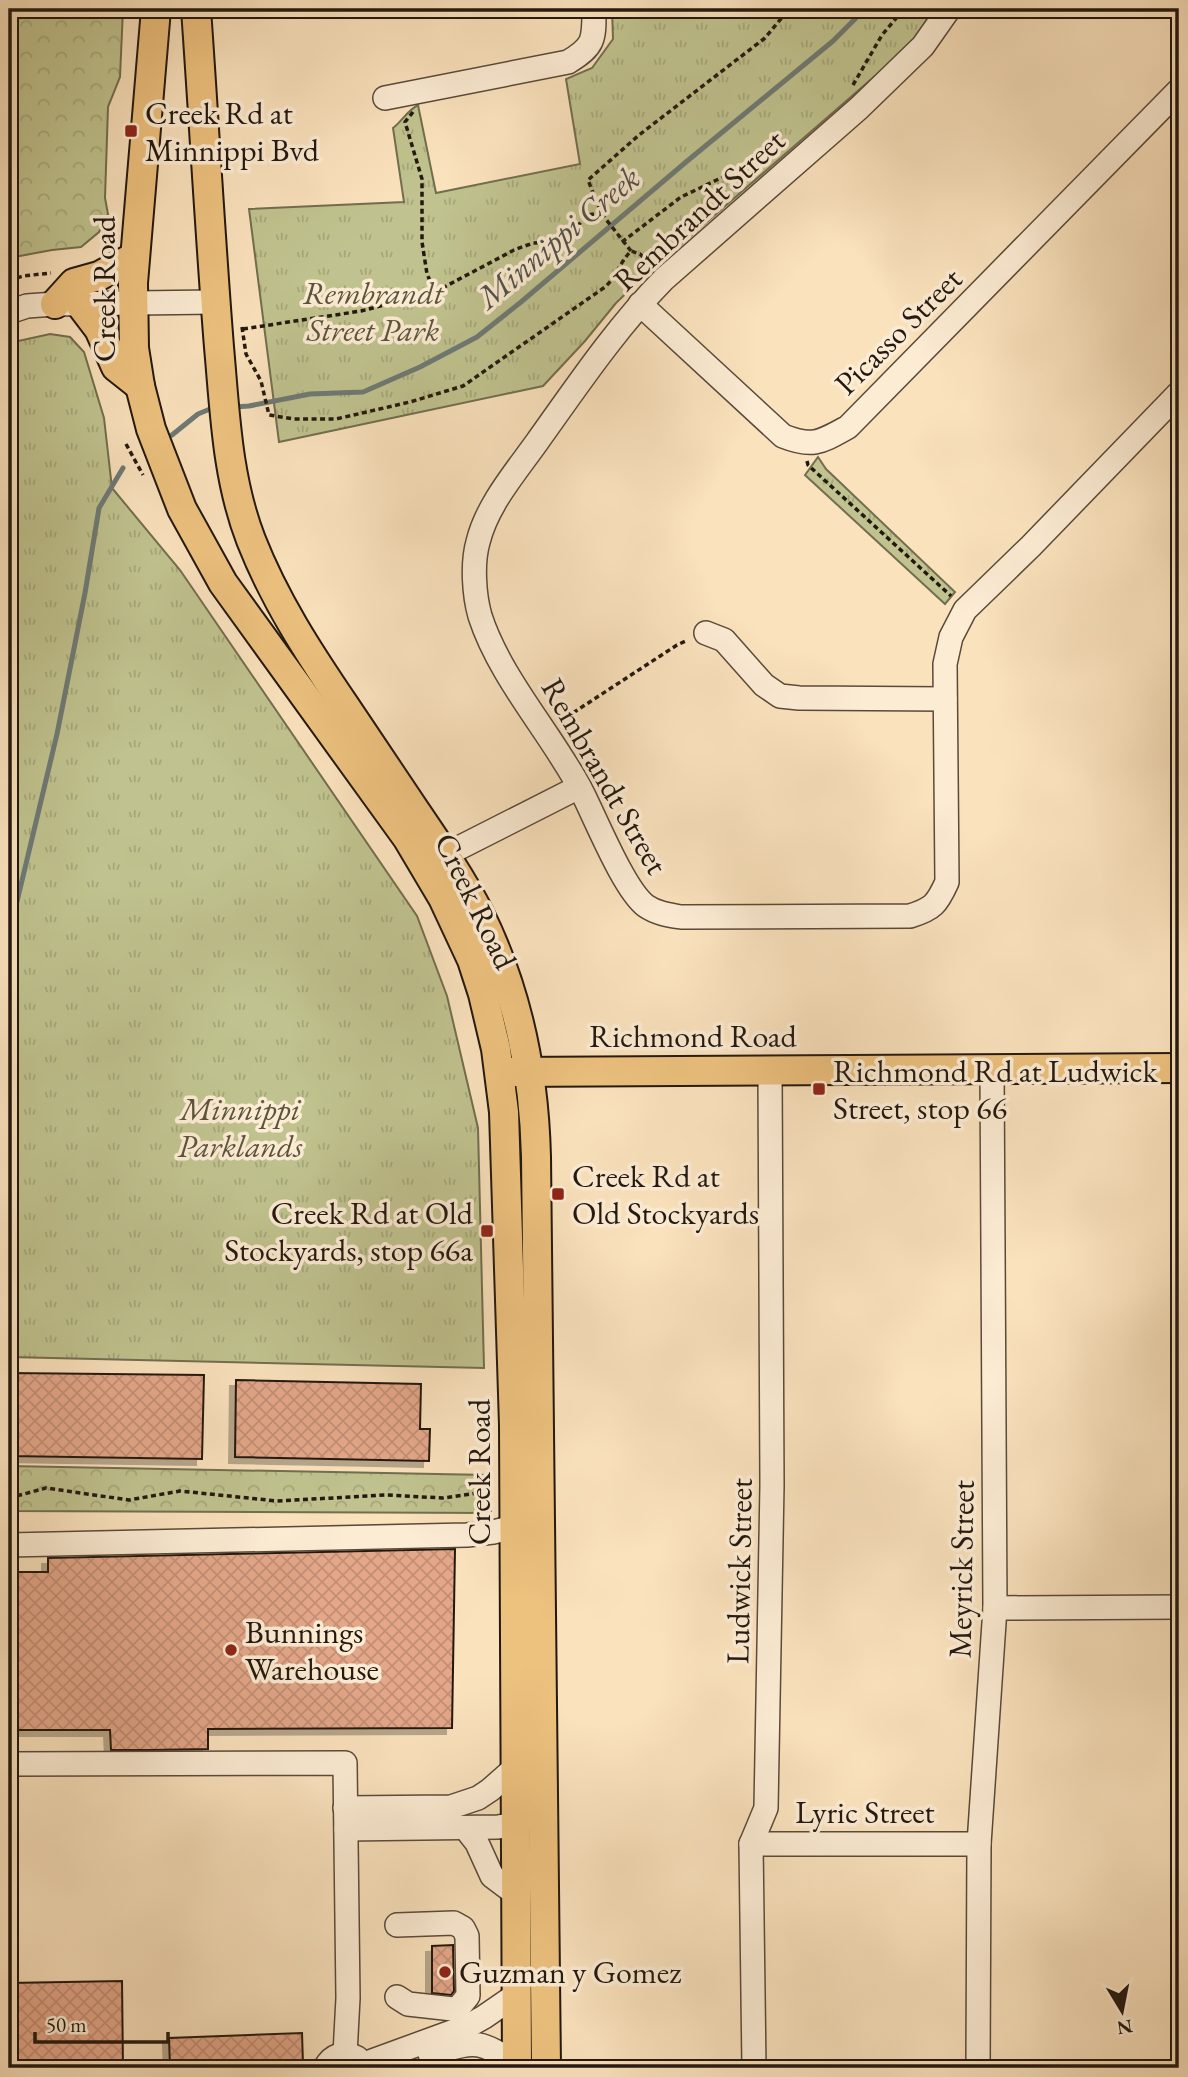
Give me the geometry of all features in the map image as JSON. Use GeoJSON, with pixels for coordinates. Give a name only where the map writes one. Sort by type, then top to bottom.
{"type":"FeatureCollection","features":[{"type":"Feature","properties":{"kind":"main road","name":"Creek Road"},"geometry":{"type":"LineString","coordinates":[[156,9],[132,303],[134,348],[140,386],[156,444],[195,534],[223,583],[430,873],[471,960],[491,1024],[500,1072],[507,1171],[514,1425],[517,2067]]}},
{"type":"Feature","properties":{"kind":"main road","name":"Creek Road"},"geometry":{"type":"LineString","coordinates":[[200,13],[215,302],[230,459],[241,510],[257,555],[278,601],[303,644],[445,855],[478,912],[499,960],[519,1020],[530,1071],[536,1157],[546,2068]]}},
{"type":"Feature","properties":{"kind":"main road"},"geometry":{"type":"LineString","coordinates":[[134,257],[99,275],[74,283],[68,304],[99,329],[116,367],[140,386]]}},
{"type":"Feature","properties":{"kind":"main road"},"geometry":{"type":"LineString","coordinates":[[223,583],[239,561],[257,555]]}},
{"type":"Feature","properties":{"kind":"main road","name":"Richmond Road"},"geometry":{"type":"LineString","coordinates":[[500,1072],[1179,1068]]}},
{"type":"Feature","properties":{"kind":"street"},"geometry":{"type":"LineString","coordinates":[[385,98],[568,62],[586,51],[594,35],[594,9]]}},
{"type":"Feature","properties":{"kind":"street","name":"Rembrandt Street"},"geometry":{"type":"LineString","coordinates":[[949,9],[923,46],[859,108],[664,279],[640,304],[587,372],[494,503],[477,543],[474,584],[480,616],[499,658],[579,787],[629,887],[645,905],[660,913],[681,917],[909,916],[929,910],[940,898],[947,882],[945,664],[951,637],[965,610],[1179,393]]}},
{"type":"Feature","properties":{"kind":"street","name":"Picasso Street"},"geometry":{"type":"LineString","coordinates":[[799,443],[822,442],[848,427],[1179,90]]}},
{"type":"Feature","properties":{"kind":"street"},"geometry":{"type":"LineString","coordinates":[[9,312],[26,306],[215,302]]}},
{"type":"Feature","properties":{"kind":"street"},"geometry":{"type":"LineString","coordinates":[[640,304],[783,436],[799,443]]}},
{"type":"Feature","properties":{"kind":"street"},"geometry":{"type":"LineString","coordinates":[[706,633],[724,640],[764,685],[780,696],[945,699]]}},
{"type":"Feature","properties":{"kind":"street"},"geometry":{"type":"LineString","coordinates":[[445,855],[579,787]]}},
{"type":"Feature","properties":{"kind":"street","name":"Meyrick Street"},"geometry":{"type":"LineString","coordinates":[[978,2068],[979,1844],[995,1608],[992,1070]]}},
{"type":"Feature","properties":{"kind":"street","name":"Ludwick Street"},"geometry":{"type":"LineString","coordinates":[[754,2068],[751,1844],[766,1808],[772,1485],[770,1071]]}},
{"type":"Feature","properties":{"kind":"street"},"geometry":{"type":"LineString","coordinates":[[9,1545],[467,1535],[514,1527]]}},
{"type":"Feature","properties":{"kind":"street"},"geometry":{"type":"LineString","coordinates":[[995,1608],[1179,1607]]}},
{"type":"Feature","properties":{"kind":"street"},"geometry":{"type":"LineString","coordinates":[[9,1763],[345,1763],[348,1998],[360,2064]]}},
{"type":"Feature","properties":{"kind":"street"},"geometry":{"type":"LineString","coordinates":[[346,1818],[451,1807],[484,1794],[515,1768]]}},
{"type":"Feature","properties":{"kind":"street"},"geometry":{"type":"LineString","coordinates":[[346,1818],[466,1829],[516,1825],[528,1817],[542,1799]]}},
{"type":"Feature","properties":{"kind":"street"},"geometry":{"type":"LineString","coordinates":[[466,1829],[477,1843],[492,1876],[516,1894]]}},
{"type":"Feature","properties":{"kind":"street","name":"Lyric Street"},"geometry":{"type":"LineString","coordinates":[[751,1844],[979,1844]]}},
{"type":"Feature","properties":{"kind":"street"},"geometry":{"type":"LineString","coordinates":[[397,1925],[454,1923],[463,1928],[467,1936],[468,1996],[453,2010],[408,2004],[397,1997]]}},
{"type":"Feature","properties":{"kind":"street"},"geometry":{"type":"LineString","coordinates":[[360,2064],[468,2026],[516,1995]]}},
{"type":"Feature","properties":{"kind":"street"},"geometry":{"type":"LineString","coordinates":[[325,2068],[330,2060],[360,2064],[408,2061],[472,2043],[498,2052],[517,2067]]}},
{"type":"Feature","properties":{"kind":"path"},"geometry":{"type":"LineString","coordinates":[[664,279],[640,254],[631,251],[622,242],[601,213],[589,180],[639,135],[765,38],[789,9]]}},
{"type":"Feature","properties":{"kind":"path"},"geometry":{"type":"LineString","coordinates":[[851,89],[883,35],[904,9]]}},
{"type":"Feature","properties":{"kind":"path"},"geometry":{"type":"LineString","coordinates":[[405,122],[422,179],[422,242],[427,274],[435,292]]}},
{"type":"Feature","properties":{"kind":"path"},"geometry":{"type":"LineString","coordinates":[[622,242],[681,197],[763,158],[786,144]]}},
{"type":"Feature","properties":{"kind":"path"},"geometry":{"type":"LineString","coordinates":[[601,213],[587,215],[564,242],[533,243],[514,250],[435,292],[361,311],[242,329],[246,354],[261,381],[269,415],[294,419],[335,419],[410,402],[463,386],[610,282],[631,251]]}},
{"type":"Feature","properties":{"kind":"path"},"geometry":{"type":"LineString","coordinates":[[799,443],[808,465],[965,610]]}},
{"type":"Feature","properties":{"kind":"path"},"geometry":{"type":"LineString","coordinates":[[126,444],[143,475]]}},
{"type":"Feature","properties":{"kind":"path"},"geometry":{"type":"LineString","coordinates":[[544,731],[677,645],[706,633]]}},
{"type":"Feature","properties":{"kind":"path"},"geometry":{"type":"LineString","coordinates":[[9,1498],[46,1488],[130,1500],[180,1491],[277,1501],[386,1495],[443,1498],[493,1491]]}},
{"type":"Feature","properties":{"kind":"green space"},"geometry":{"type":"Polygon","coordinates":[[[9,9],[123,9],[120,77],[108,107],[105,198],[108,214],[99,232],[81,247],[9,258],[9,9]]]}},
{"type":"Feature","properties":{"kind":"green space","name":"Rembrandt Street Park"},"geometry":{"type":"Polygon","coordinates":[[[612,9],[930,9],[924,27],[905,50],[640,280],[616,303],[543,386],[279,442],[249,209],[404,202],[393,128],[418,105],[436,193],[580,164],[566,79],[592,68],[613,39],[612,9]]]}},
{"type":"Feature","properties":{"kind":"green space","name":"Minnippi Parklands"},"geometry":{"type":"Polygon","coordinates":[[[50,334],[70,337],[84,352],[104,418],[112,488],[180,570],[417,916],[447,996],[478,1128],[484,1368],[9,1357],[9,343],[50,334]]]}},
{"type":"Feature","properties":{"kind":"green space"},"geometry":{"type":"Polygon","coordinates":[[[818,457],[826,469],[955,592],[945,604],[805,475],[818,457]]]}},
{"type":"Feature","properties":{"kind":"green space"},"geometry":{"type":"Polygon","coordinates":[[[9,1466],[488,1475],[491,1513],[9,1511],[9,1466]]]}},
{"type":"Feature","properties":{"kind":"building"},"geometry":{"type":"Polygon","coordinates":[[[9,1373],[204,1375],[202,1459],[9,1456],[9,1373]]]}},
{"type":"Feature","properties":{"kind":"building"},"geometry":{"type":"Polygon","coordinates":[[[236,1380],[421,1384],[420,1429],[430,1429],[429,1461],[235,1457],[236,1380]]]}},
{"type":"Feature","properties":{"kind":"building","name":"Bunnings Warehouse"},"geometry":{"type":"Polygon","coordinates":[[[455,1549],[452,1728],[208,1729],[208,1749],[150,1750],[111,1750],[110,1730],[9,1730],[9,1572],[48,1572],[48,1558],[455,1549]]]}},
{"type":"Feature","properties":{"kind":"building","name":"Guzman y Gomez"},"geometry":{"type":"Polygon","coordinates":[[[453,1945],[454,1991],[451,1995],[432,1993],[432,1946],[453,1945]]]}},
{"type":"Feature","properties":{"kind":"building"},"geometry":{"type":"Polygon","coordinates":[[[122,1981],[123,2068],[9,2068],[9,1983],[122,1981]]]}},
{"type":"Feature","properties":{"kind":"building"},"geometry":{"type":"Polygon","coordinates":[[[302,2033],[303,2064],[170,2068],[169,2038],[302,2033]]]}},
{"type":"Feature","properties":{"kind":"waterway","name":"Minnippi Creek"},"geometry":{"type":"LineString","coordinates":[[234,407],[310,394],[363,392],[420,367],[477,337],[833,41],[865,9]]}},
{"type":"Feature","properties":{"kind":"waterway","name":"Minnippi Creek"},"geometry":{"type":"LineString","coordinates":[[172,435],[198,414],[210,409]]}},
{"type":"Feature","properties":{"kind":"waterway","name":"Minnippi Creek"},"geometry":{"type":"LineString","coordinates":[[9,935],[57,734],[99,508],[123,468]]}},
{"type":"Feature","properties":{"kind":"place","name":"Creek Rd at Minnippi Bvd"},"geometry":{"type":"Point","coordinates":[131,131]}},
{"type":"Feature","properties":{"kind":"place","name":"Richmond Rd at Ludwick Street, stop 66"},"geometry":{"type":"Point","coordinates":[819,1089]}},
{"type":"Feature","properties":{"kind":"place","name":"Creek Rd at Old Stockyards"},"geometry":{"type":"Point","coordinates":[558,1194]}},
{"type":"Feature","properties":{"kind":"place","name":"Creek Rd at Old Stockyards, stop 66a"},"geometry":{"type":"Point","coordinates":[487,1231]}},
{"type":"Feature","properties":{"kind":"place","name":"Bunnings Warehouse"},"geometry":{"type":"Point","coordinates":[231,1650]}},
{"type":"Feature","properties":{"kind":"place","name":"Guzman y Gomez"},"geometry":{"type":"Point","coordinates":[445,1972]}}]}
